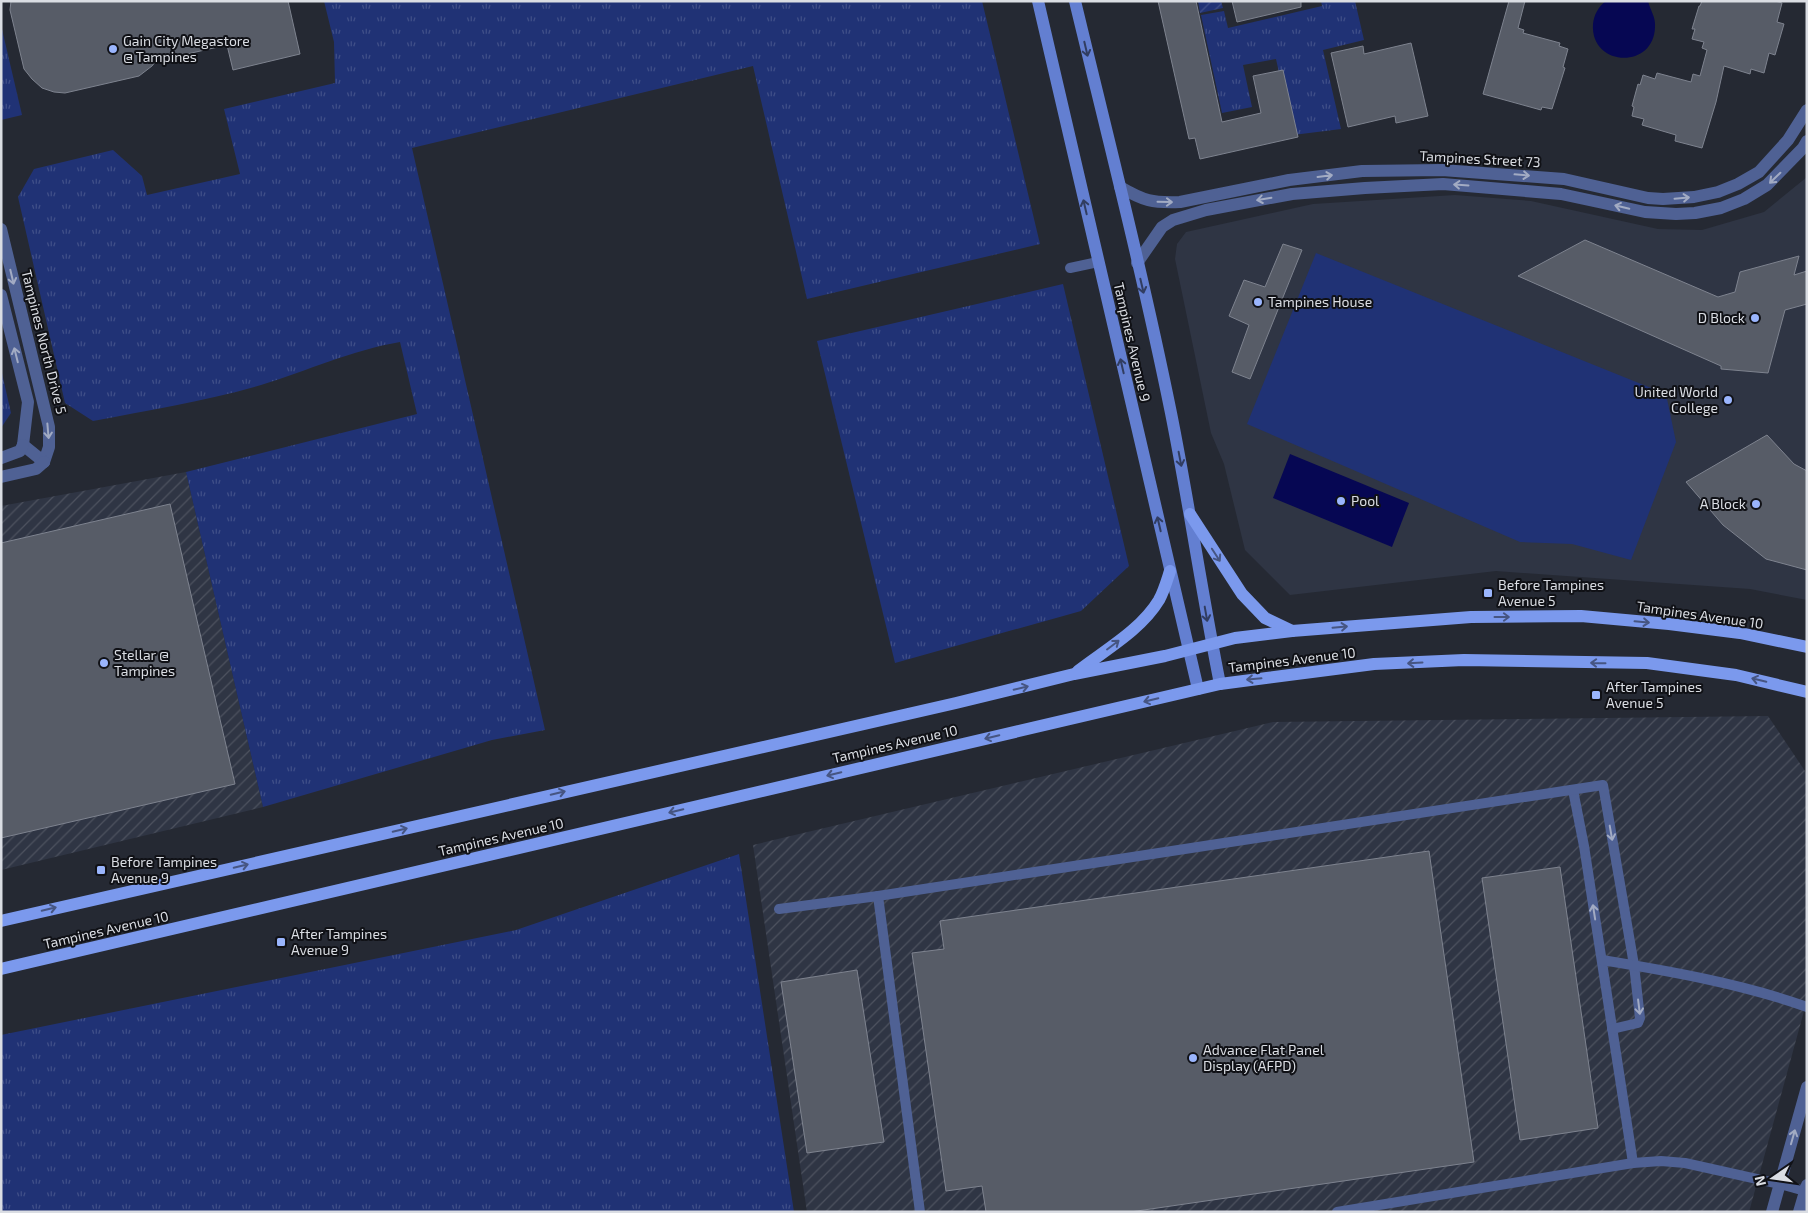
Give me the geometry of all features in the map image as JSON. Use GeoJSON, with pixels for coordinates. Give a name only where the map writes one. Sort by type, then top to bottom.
{"type":"FeatureCollection","features":[{"type":"Feature","properties":{"kind":"main road","name":"Tampines Avenue 9"},"geometry":{"type":"LineString","coordinates":[[1038,1],[1198,688]]}},
{"type":"Feature","properties":{"kind":"main road","name":"Tampines Avenue 9"},"geometry":{"type":"LineString","coordinates":[[1075,1],[1120,187],[1171,412],[1220,684]]}},
{"type":"Feature","properties":{"kind":"main road"},"geometry":{"type":"LineString","coordinates":[[1190,514],[1242,594],[1265,618],[1292,631]]}},
{"type":"Feature","properties":{"kind":"main road"},"geometry":{"type":"LineString","coordinates":[[1074,674],[1122,638],[1147,616],[1159,599],[1170,571]]}},
{"type":"Feature","properties":{"kind":"main road","name":"Tampines Avenue 10"},"geometry":{"type":"LineString","coordinates":[[1,921],[1235,638],[1292,631],[1471,617],[1581,616],[1740,633],[1807,647]]}},
{"type":"Feature","properties":{"kind":"main road","name":"Tampines Avenue 10"},"geometry":{"type":"LineString","coordinates":[[1,970],[1220,684],[1374,664],[1483,661],[1647,664],[1736,675],[1807,692]]}},
{"type":"Feature","properties":{"kind":"street","name":"Tampines Street 73"},"geometry":{"type":"LineString","coordinates":[[1120,187],[1143,200],[1180,202],[1289,180],[1362,171],[1442,170],[1564,179],[1648,198],[1694,197],[1718,192],[1759,172],[1788,140],[1807,110]]}},
{"type":"Feature","properties":{"kind":"street","name":"Tampines Street 73"},"geometry":{"type":"LineString","coordinates":[[1137,263],[1162,227],[1173,220],[1206,210],[1292,194],[1442,184],[1561,194],[1645,212],[1695,213],[1721,208],[1767,185],[1807,141]]}},
{"type":"Feature","properties":{"kind":"street","name":"Tampines North Drive 5"},"geometry":{"type":"LineString","coordinates":[[1,229],[49,427],[49,447],[44,462]]}},
{"type":"Feature","properties":{"kind":"street"},"geometry":{"type":"LineString","coordinates":[[1,295],[28,402],[23,445],[20,451],[1,458]]}},
{"type":"Feature","properties":{"kind":"street"},"geometry":{"type":"LineString","coordinates":[[1,477],[36,469],[44,462],[23,445]]}},
{"type":"Feature","properties":{"kind":"street"},"geometry":{"type":"LineString","coordinates":[[1772,1212],[1807,1087]]}},
{"type":"Feature","properties":{"kind":"street"},"geometry":{"type":"LineString","coordinates":[[1799,1212],[1806,1188]]}},
{"type":"Feature","properties":{"kind":"lane"},"geometry":{"type":"LineString","coordinates":[[1070,268],[1098,262]]}},
{"type":"Feature","properties":{"kind":"lane"},"geometry":{"type":"LineString","coordinates":[[779,909],[878,896],[1603,785],[1634,965],[1640,1018],[1635,1025],[1612,1029]]}},
{"type":"Feature","properties":{"kind":"lane"},"geometry":{"type":"LineString","coordinates":[[1573,790],[1584,846],[1633,1163]]}},
{"type":"Feature","properties":{"kind":"lane"},"geometry":{"type":"LineString","coordinates":[[878,896],[920,1212]]}},
{"type":"Feature","properties":{"kind":"lane"},"geometry":{"type":"LineString","coordinates":[[1602,960],[1634,965],[1776,996],[1807,1008]]}},
{"type":"Feature","properties":{"kind":"lane"},"geometry":{"type":"LineString","coordinates":[[1337,1212],[1633,1163],[1661,1161],[1806,1188]]}},
{"type":"Feature","properties":{"kind":"shaded area"},"geometry":{"type":"Polygon","coordinates":[[[1606,1],[1648,1],[1654,17],[1655,27],[1652,41],[1644,51],[1634,56],[1622,58],[1611,55],[1601,49],[1595,38],[1593,24],[1597,11],[1606,1]]]}},
{"type":"Feature","properties":{"kind":"shaded area"},"geometry":{"type":"Polygon","coordinates":[[[1807,177],[1807,600],[1750,589],[1496,571],[1290,595],[1245,550],[1224,464],[1211,433],[1175,259],[1177,244],[1186,232],[1313,204],[1455,195],[1531,201],[1658,229],[1702,230],[1764,212],[1807,177]]]}},
{"type":"Feature","properties":{"kind":"shaded area","name":"Pool"},"geometry":{"type":"Polygon","coordinates":[[[1290,454],[1409,503],[1392,547],[1273,498],[1290,454]]]}},
{"type":"Feature","properties":{"kind":"shaded area","name":"Stellar @ Tampines"},"geometry":{"type":"Polygon","coordinates":[[[186,472],[263,807],[1,870],[1,506],[186,472]]]}},
{"type":"Feature","properties":{"kind":"shaded area"},"geometry":{"type":"Polygon","coordinates":[[[1768,716],[1807,774],[1807,1000],[1749,1212],[807,1212],[753,845],[1273,722],[1768,716]]]}},
{"type":"Feature","properties":{"kind":"green space"},"geometry":{"type":"Polygon","coordinates":[[[324,1],[982,1],[1040,244],[807,299],[753,66],[412,148],[545,730],[492,740],[263,807],[186,472],[417,414],[400,342],[347,355],[240,391],[93,421],[65,403],[18,197],[34,169],[113,150],[142,176],[147,195],[240,174],[224,109],[335,83],[334,42],[324,1]]]}},
{"type":"Feature","properties":{"kind":"green space"},"geometry":{"type":"Polygon","coordinates":[[[1198,1],[1221,1],[1223,8],[1200,13],[1198,1]]]}},
{"type":"Feature","properties":{"kind":"green space"},"geometry":{"type":"Polygon","coordinates":[[[1321,1],[1355,1],[1364,40],[1323,50],[1341,129],[1293,135],[1276,59],[1243,65],[1252,107],[1222,113],[1201,15],[1224,11],[1228,28],[1322,6],[1321,1]]]}},
{"type":"Feature","properties":{"kind":"green space"},"geometry":{"type":"Polygon","coordinates":[[[1,25],[22,115],[1,120],[1,25]]]}},
{"type":"Feature","properties":{"kind":"green space"},"geometry":{"type":"Polygon","coordinates":[[[1316,253],[1666,394],[1676,442],[1631,560],[1572,544],[1520,542],[1247,424],[1316,253]]]}},
{"type":"Feature","properties":{"kind":"green space"},"geometry":{"type":"Polygon","coordinates":[[[1063,284],[1129,566],[1081,611],[895,663],[817,341],[1063,284]]]}},
{"type":"Feature","properties":{"kind":"green space"},"geometry":{"type":"Polygon","coordinates":[[[1,369],[11,413],[1,428],[1,369]]]}},
{"type":"Feature","properties":{"kind":"green space"},"geometry":{"type":"Polygon","coordinates":[[[739,854],[794,1212],[1,1212],[1,1035],[516,930],[739,854]]]}},
{"type":"Feature","properties":{"kind":"building","name":"Gain City Megastore @ Tampines"},"geometry":{"type":"Polygon","coordinates":[[[11,1],[288,1],[300,54],[233,70],[227,45],[156,61],[139,76],[65,93],[54,92],[42,88],[24,69],[10,10],[11,1]]]}},
{"type":"Feature","properties":{"kind":"building"},"geometry":{"type":"Polygon","coordinates":[[[1158,1],[1196,1],[1222,122],[1261,113],[1253,76],[1283,70],[1298,137],[1200,159],[1195,138],[1189,139],[1158,1]]]}},
{"type":"Feature","properties":{"kind":"building"},"geometry":{"type":"Polygon","coordinates":[[[1232,1],[1301,1],[1301,7],[1237,22],[1232,1]]]}},
{"type":"Feature","properties":{"kind":"building"},"geometry":{"type":"Polygon","coordinates":[[[1509,1],[1525,1],[1518,28],[1524,30],[1523,33],[1560,43],[1559,46],[1568,49],[1563,67],[1565,68],[1552,109],[1542,107],[1541,110],[1483,94],[1509,1]]]}},
{"type":"Feature","properties":{"kind":"building"},"geometry":{"type":"Polygon","coordinates":[[[1702,1],[1775,1],[1782,3],[1777,22],[1784,24],[1775,55],[1769,53],[1764,73],[1751,69],[1750,74],[1724,66],[1716,102],[1702,148],[1675,141],[1676,135],[1642,125],[1644,119],[1632,116],[1634,107],[1632,106],[1638,84],[1640,85],[1643,75],[1655,79],[1657,73],[1691,82],[1693,74],[1700,76],[1707,50],[1702,48],[1704,42],[1692,39],[1695,29],[1692,29],[1702,1]]]}},
{"type":"Feature","properties":{"kind":"building"},"geometry":{"type":"Polygon","coordinates":[[[1411,43],[1428,116],[1396,123],[1395,116],[1348,127],[1331,53],[1363,46],[1364,54],[1411,43]]]}},
{"type":"Feature","properties":{"kind":"building","name":"United World College"},"geometry":{"type":"Polygon","coordinates":[[[1585,240],[1718,297],[1735,292],[1740,272],[1799,256],[1794,275],[1807,271],[1807,304],[1785,310],[1768,373],[1721,369],[1721,366],[1518,276],[1585,240]]]}},
{"type":"Feature","properties":{"kind":"building","name":"Tampines House"},"geometry":{"type":"Polygon","coordinates":[[[1283,244],[1302,250],[1250,379],[1232,372],[1249,325],[1229,316],[1244,280],[1265,287],[1283,244]]]}},
{"type":"Feature","properties":{"kind":"building","name":"A Block"},"geometry":{"type":"Polygon","coordinates":[[[1767,435],[1794,464],[1807,471],[1807,570],[1766,559],[1723,525],[1686,482],[1767,435]]]}},
{"type":"Feature","properties":{"kind":"building","name":"Stellar @ Tampines"},"geometry":{"type":"Polygon","coordinates":[[[170,504],[235,784],[1,838],[1,543],[170,504]]]}},
{"type":"Feature","properties":{"kind":"building","name":"Advance Flat Panel Display (AFPD)"},"geometry":{"type":"Polygon","coordinates":[[[1429,851],[1474,1162],[1130,1212],[986,1212],[982,1186],[946,1191],[912,953],[944,949],[940,921],[1429,851]]]}},
{"type":"Feature","properties":{"kind":"building"},"geometry":{"type":"Polygon","coordinates":[[[1560,867],[1598,1128],[1520,1140],[1482,878],[1560,867]]]}},
{"type":"Feature","properties":{"kind":"building"},"geometry":{"type":"Polygon","coordinates":[[[857,970],[884,1142],[807,1153],[781,982],[857,970]]]}},
{"type":"Feature","properties":{"kind":"place","name":"Gain City Megastore @ Tampines"},"geometry":{"type":"Point","coordinates":[113,49]}},
{"type":"Feature","properties":{"kind":"place","name":"Tampines House"},"geometry":{"type":"Point","coordinates":[1258,302]}},
{"type":"Feature","properties":{"kind":"place","name":"D Block"},"geometry":{"type":"Point","coordinates":[1755,318]}},
{"type":"Feature","properties":{"kind":"place","name":"United World College"},"geometry":{"type":"Point","coordinates":[1728,400]}},
{"type":"Feature","properties":{"kind":"place","name":"Pool"},"geometry":{"type":"Point","coordinates":[1341,501]}},
{"type":"Feature","properties":{"kind":"place","name":"A Block"},"geometry":{"type":"Point","coordinates":[1756,504]}},
{"type":"Feature","properties":{"kind":"place","name":"Before Tampines Avenue 5"},"geometry":{"type":"Point","coordinates":[1488,593]}},
{"type":"Feature","properties":{"kind":"place","name":"Stellar @ Tampines"},"geometry":{"type":"Point","coordinates":[104,663]}},
{"type":"Feature","properties":{"kind":"place","name":"After Tampines Avenue 5"},"geometry":{"type":"Point","coordinates":[1596,695]}},
{"type":"Feature","properties":{"kind":"place","name":"Before Tampines Avenue 9"},"geometry":{"type":"Point","coordinates":[101,870]}},
{"type":"Feature","properties":{"kind":"place","name":"After Tampines Avenue 9"},"geometry":{"type":"Point","coordinates":[281,942]}},
{"type":"Feature","properties":{"kind":"place","name":"Advance Flat Panel Display (AFPD)"},"geometry":{"type":"Point","coordinates":[1193,1058]}}]}
